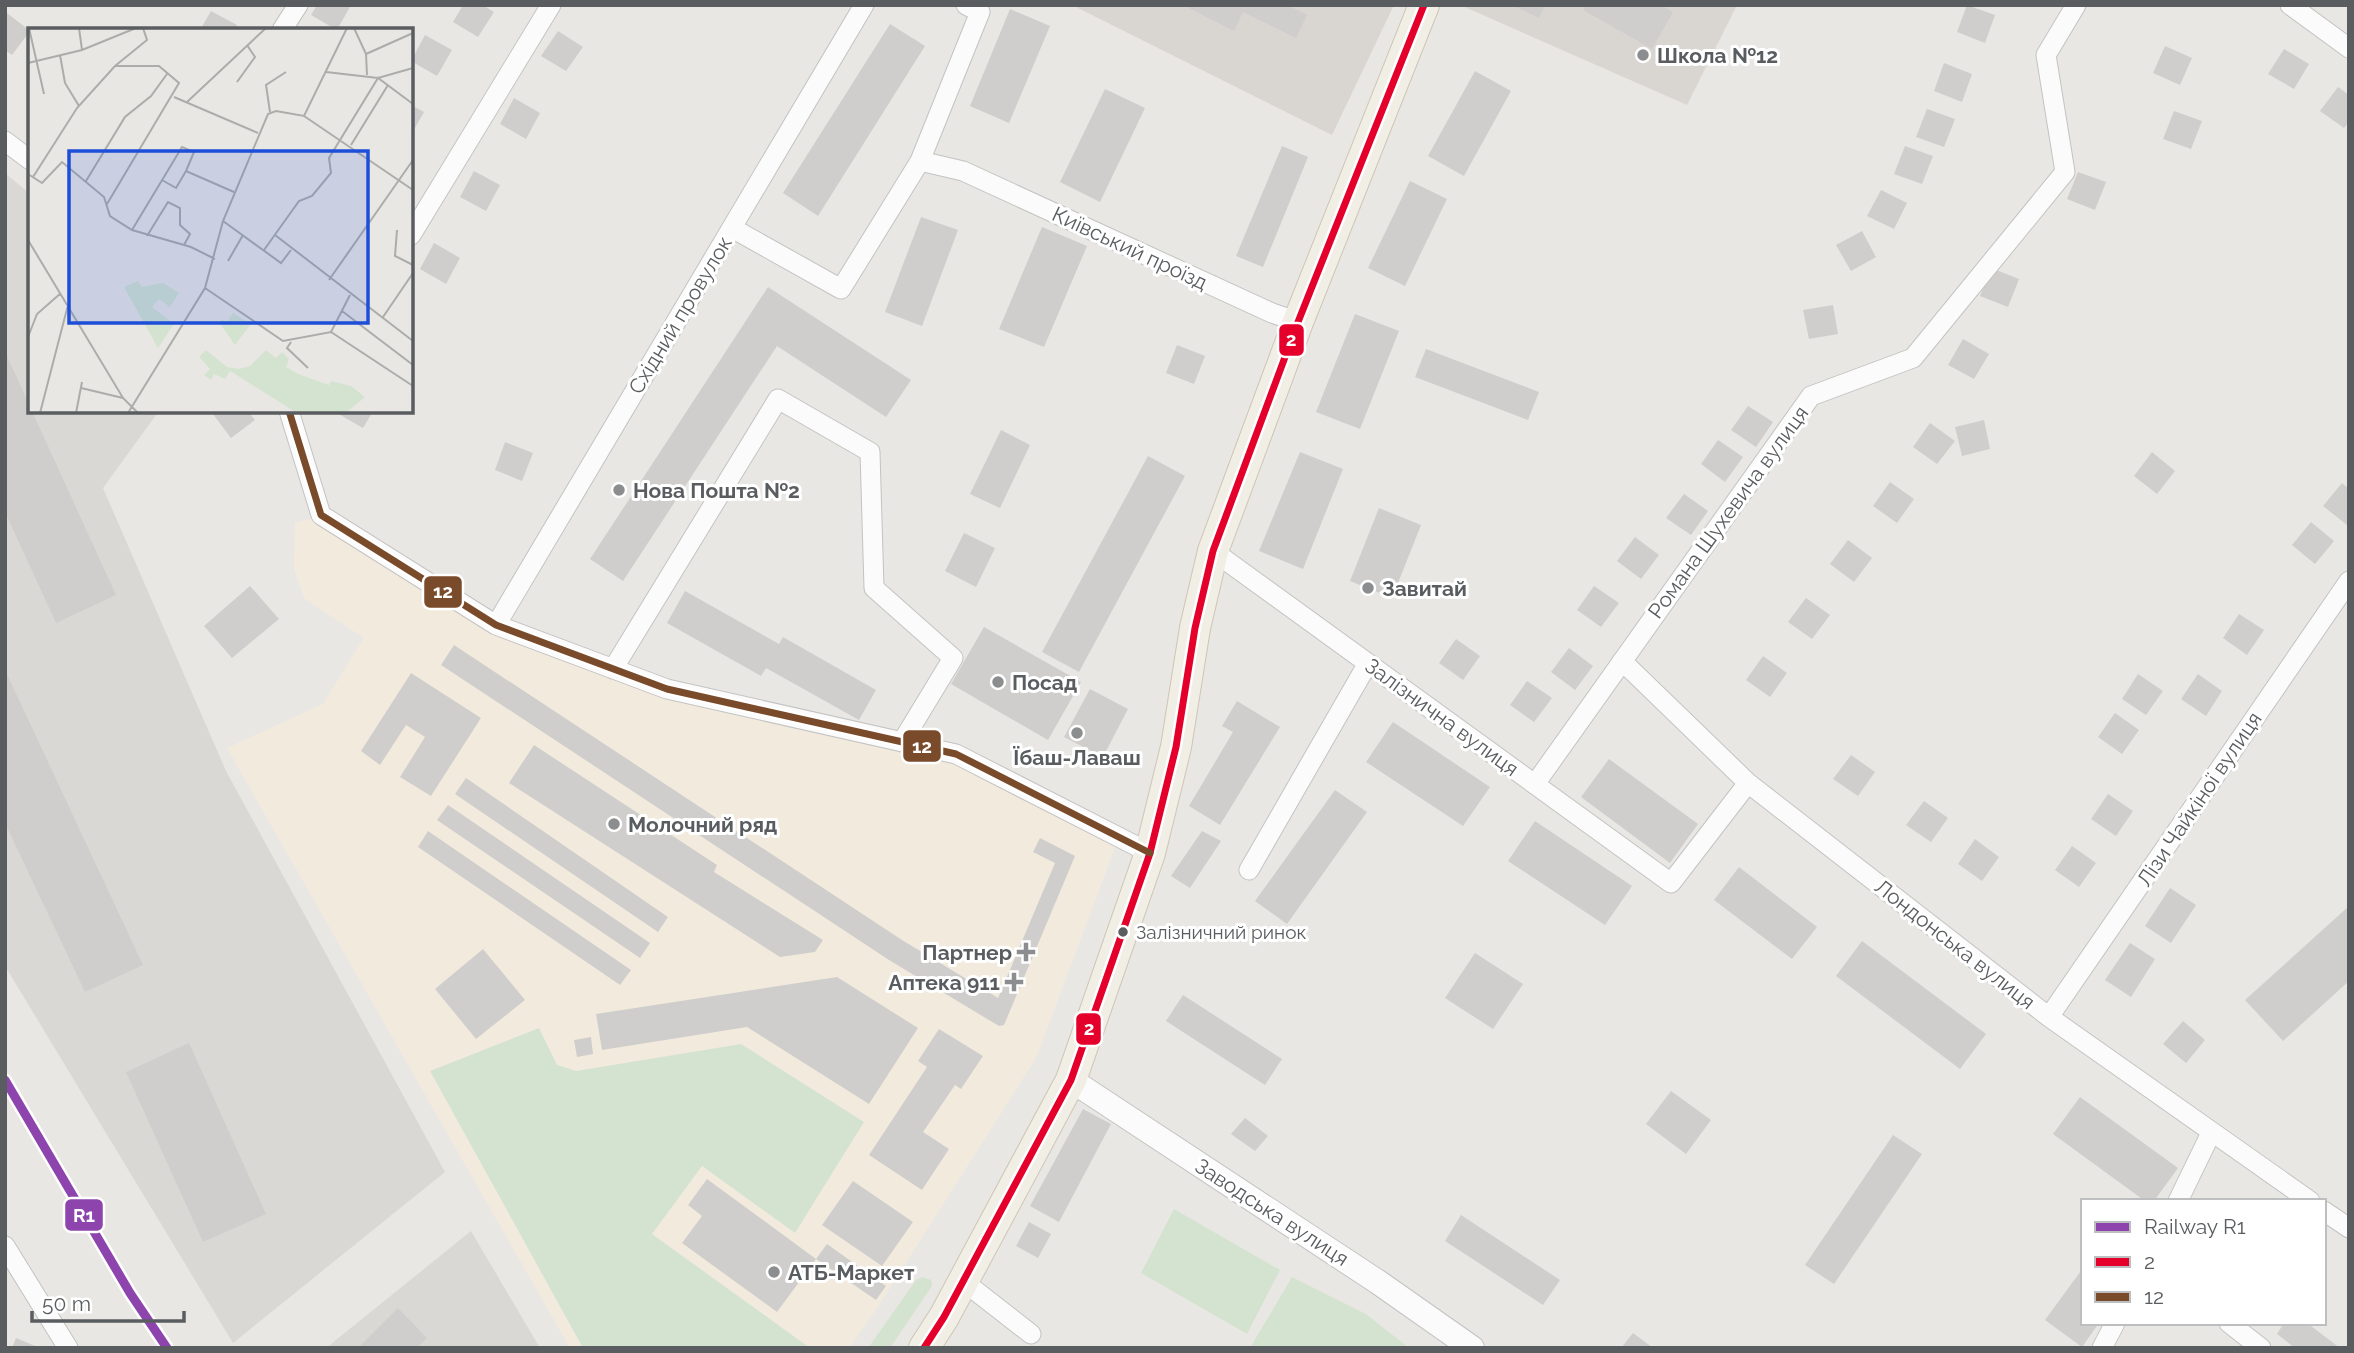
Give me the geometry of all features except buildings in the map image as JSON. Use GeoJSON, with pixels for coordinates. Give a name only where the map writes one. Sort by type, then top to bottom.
{"type":"FeatureCollection","features":[{"type":"Feature","properties":{"kind":"main road"},"geometry":{"type":"LineString","coordinates":[[924,1348],[944,1317],[1071,1080],[1150,853],[1176,747],[1195,628],[1213,551],[1298,322],[1424,5]]}},
{"type":"Feature","properties":{"kind":"street"},"geometry":{"type":"LineString","coordinates":[[283,28],[298,5]]}},
{"type":"Feature","properties":{"kind":"street"},"geometry":{"type":"LineString","coordinates":[[413,232],[551,5]]}},
{"type":"Feature","properties":{"kind":"street","name":"Східний провулок"},"geometry":{"type":"LineString","coordinates":[[496,625],[864,5]]}},
{"type":"Feature","properties":{"kind":"street"},"geometry":{"type":"LineString","coordinates":[[732,228],[841,289],[920,161],[980,12],[966,5]]}},
{"type":"Feature","properties":{"kind":"street","name":"Романа Шухевича вулиця"},"geometry":{"type":"LineString","coordinates":[[1535,784],[1811,396],[1913,358],[2065,172],[2046,55],[2077,5]]}},
{"type":"Feature","properties":{"kind":"street"},"geometry":{"type":"LineString","coordinates":[[2290,5],[2349,48]]}},
{"type":"Feature","properties":{"kind":"street"},"geometry":{"type":"LineString","coordinates":[[5,141],[28,158]]}},
{"type":"Feature","properties":{"kind":"street","name":"Київський проїзд"},"geometry":{"type":"LineString","coordinates":[[920,161],[963,171],[1272,313],[1298,322]]}},
{"type":"Feature","properties":{"kind":"street"},"geometry":{"type":"LineString","coordinates":[[613,669],[778,399],[870,452],[874,588],[953,658],[902,743]]}},
{"type":"Feature","properties":{"kind":"street"},"geometry":{"type":"LineString","coordinates":[[296,416],[321,515],[496,625],[667,689],[956,754],[1150,853]]}},
{"type":"Feature","properties":{"kind":"street","name":"Залізнична вулиця"},"geometry":{"type":"LineString","coordinates":[[1213,551],[1671,884],[1748,783]]}},
{"type":"Feature","properties":{"kind":"street","name":"Лізи Чайкіної вулиця"},"geometry":{"type":"LineString","coordinates":[[2049,1017],[2349,581]]}},
{"type":"Feature","properties":{"kind":"street","name":"Лондонська вулиця"},"geometry":{"type":"LineString","coordinates":[[1622,660],[1748,783],[2049,1017],[2307,1199]]}},
{"type":"Feature","properties":{"kind":"street"},"geometry":{"type":"LineString","coordinates":[[1249,870],[1368,663]]}},
{"type":"Feature","properties":{"kind":"street","name":"Заводська вулиця"},"geometry":{"type":"LineString","coordinates":[[1071,1080],[1378,1282],[1472,1348]]}},
{"type":"Feature","properties":{"kind":"street"},"geometry":{"type":"LineString","coordinates":[[2179,1199],[2211,1133]]}},
{"type":"Feature","properties":{"kind":"street"},"geometry":{"type":"LineString","coordinates":[[2326,1212],[2349,1228]]}},
{"type":"Feature","properties":{"kind":"street"},"geometry":{"type":"LineString","coordinates":[[5,1246],[68,1348]]}},
{"type":"Feature","properties":{"kind":"street"},"geometry":{"type":"LineString","coordinates":[[963,1281],[1031,1334]]}},
{"type":"Feature","properties":{"kind":"street"},"geometry":{"type":"LineString","coordinates":[[2102,1348],[2114,1325]]}},
{"type":"Feature","properties":{"kind":"street"},"geometry":{"type":"LineString","coordinates":[[2232,1325],[2261,1348]]}},
{"type":"Feature","properties":{"kind":"shaded area"},"geometry":{"type":"Polygon","coordinates":[[[1072,5],[1394,5],[1332,135],[1072,5]]]}},
{"type":"Feature","properties":{"kind":"shaded area","name":"Школа №12"},"geometry":{"type":"Polygon","coordinates":[[[1460,5],[1737,5],[1687,105],[1460,5]]]}},
{"type":"Feature","properties":{"kind":"shaded area"},"geometry":{"type":"Polygon","coordinates":[[[5,173],[28,192],[28,413],[158,413],[103,488],[226,771],[445,1172],[233,1343],[5,966],[5,173]]]}},
{"type":"Feature","properties":{"kind":"shaded area","name":"Залізничний ринок"},"geometry":{"type":"Polygon","coordinates":[[[315,518],[493,630],[951,761],[1116,845],[1036,1058],[849,1348],[570,1348],[227,748],[323,704],[364,638],[305,599],[294,570],[295,523],[315,518]]]}},
{"type":"Feature","properties":{"kind":"shaded area"},"geometry":{"type":"Polygon","coordinates":[[[471,1231],[540,1348],[326,1348],[471,1231]]]}},
{"type":"Feature","properties":{"kind":"green space"},"geometry":{"type":"Polygon","coordinates":[[[539,1028],[557,1065],[576,1071],[741,1044],[864,1122],[795,1233],[702,1166],[652,1234],[810,1348],[583,1348],[430,1071],[539,1028]]]}},
{"type":"Feature","properties":{"kind":"green space"},"geometry":{"type":"Polygon","coordinates":[[[1174,1209],[1280,1270],[1247,1334],[1141,1273],[1174,1209]]]}},
{"type":"Feature","properties":{"kind":"green space"},"geometry":{"type":"Polygon","coordinates":[[[922,1277],[931,1280],[932,1286],[890,1348],[868,1348],[916,1280],[922,1277]]]}},
{"type":"Feature","properties":{"kind":"green space"},"geometry":{"type":"Polygon","coordinates":[[[1292,1277],[1366,1314],[1409,1348],[1250,1348],[1292,1277]]]}},
{"type":"Feature","properties":{"kind":"rail line","name":"R1"},"geometry":{"type":"LineString","coordinates":[[5,1080],[130,1293],[167,1348]]}},
{"type":"Feature","properties":{"kind":"transit line","name":"2"},"geometry":{"type":"LineString","coordinates":[[924,1348],[944,1317],[1071,1080],[1150,853],[1176,747],[1195,628],[1213,551],[1298,322],[1424,5]]}},
{"type":"Feature","properties":{"kind":"transit line","name":"12"},"geometry":{"type":"LineString","coordinates":[[290,413],[321,515],[496,625],[667,689],[956,754],[1150,853]]}},
{"type":"Feature","properties":{"kind":"place","name":"Школа №12"},"geometry":{"type":"Point","coordinates":[1643,55]}},
{"type":"Feature","properties":{"kind":"place","name":"Нова Пошта №2"},"geometry":{"type":"Point","coordinates":[619,490]}},
{"type":"Feature","properties":{"kind":"place","name":"Завитай"},"geometry":{"type":"Point","coordinates":[1368,588]}},
{"type":"Feature","properties":{"kind":"place","name":"Посад"},"geometry":{"type":"Point","coordinates":[998,682]}},
{"type":"Feature","properties":{"kind":"place","name":"Їбаш-Лаваш"},"geometry":{"type":"Point","coordinates":[1077,733]}},
{"type":"Feature","properties":{"kind":"place","name":"Молочний ряд"},"geometry":{"type":"Point","coordinates":[614,824]}},
{"type":"Feature","properties":{"kind":"place","name":"Залізничний ринок"},"geometry":{"type":"Point","coordinates":[1123,932]}},
{"type":"Feature","properties":{"kind":"place","name":"Партнер"},"geometry":{"type":"Point","coordinates":[1026,952]}},
{"type":"Feature","properties":{"kind":"place","name":"Аптека 911"},"geometry":{"type":"Point","coordinates":[1014,982]}},
{"type":"Feature","properties":{"kind":"place","name":"АТБ-Маркет"},"geometry":{"type":"Point","coordinates":[774,1272]}}]}
